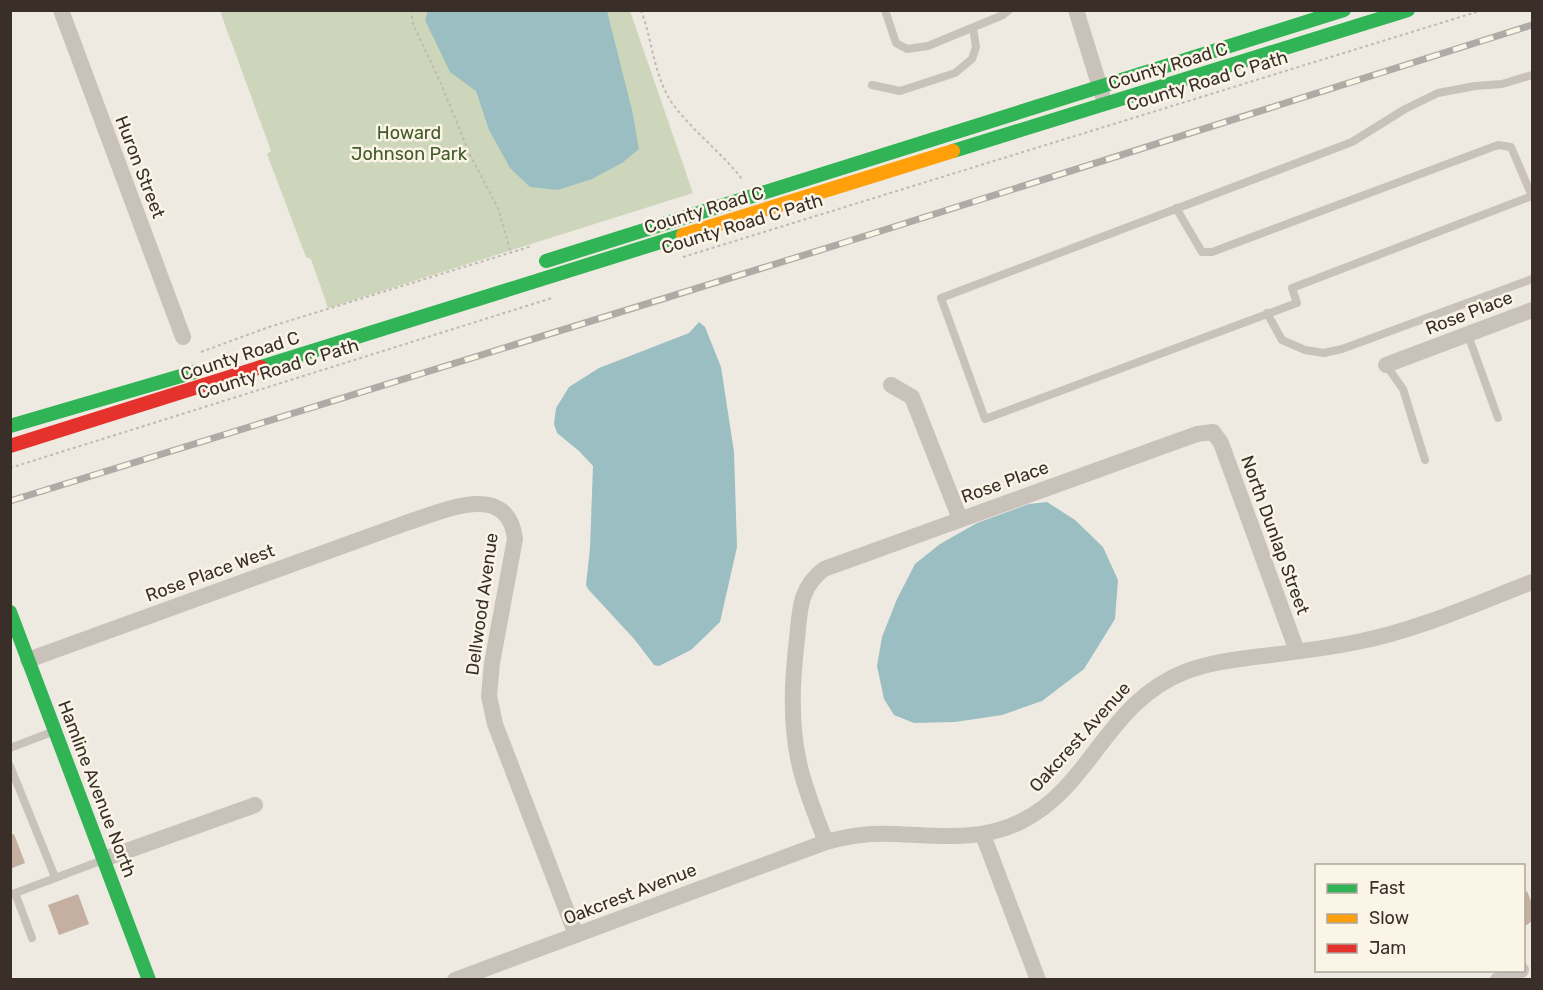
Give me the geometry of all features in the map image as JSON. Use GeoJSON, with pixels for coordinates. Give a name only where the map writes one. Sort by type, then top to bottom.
{"type":"FeatureCollection","features":[{"type":"Feature","properties":{"kind":"main road","name":"County Road C"},"geometry":{"type":"LineString","coordinates":[[533,265],[1344,10]]}},
{"type":"Feature","properties":{"kind":"main road","name":"County Road C"},"geometry":{"type":"LineString","coordinates":[[10,446],[1408,10]]}},
{"type":"Feature","properties":{"kind":"main road","name":"County Road C"},"geometry":{"type":"LineString","coordinates":[[10,426],[207,368]]}},
{"type":"Feature","properties":{"kind":"main road","name":"Hamline Avenue North"},"geometry":{"type":"LineString","coordinates":[[10,612],[24,657],[55,730],[149,980]]}},
{"type":"Feature","properties":{"kind":"street","name":"Huron Street"},"geometry":{"type":"LineString","coordinates":[[61,10],[183,336]]}},
{"type":"Feature","properties":{"kind":"street"},"geometry":{"type":"LineString","coordinates":[[1076,10],[1105,104]]}},
{"type":"Feature","properties":{"kind":"street","name":"Rose Place"},"geometry":{"type":"LineString","coordinates":[[1386,365],[1533,310]]}},
{"type":"Feature","properties":{"kind":"street"},"geometry":{"type":"LineString","coordinates":[[891,385],[912,397],[960,519]]}},
{"type":"Feature","properties":{"kind":"street","name":"Rose Place"},"geometry":{"type":"LineString","coordinates":[[826,842],[799,765],[792,702],[802,599],[813,578],[824,569],[960,519],[1197,434],[1213,432]]}},
{"type":"Feature","properties":{"kind":"street","name":"North Dunlap Street"},"geometry":{"type":"LineString","coordinates":[[1213,432],[1221,443],[1297,651]]}},
{"type":"Feature","properties":{"kind":"street","name":"Dellwood Avenue"},"geometry":{"type":"LineString","coordinates":[[406,523],[468,504],[482,503],[501,510],[509,518],[514,528],[514,543],[492,663],[489,696],[495,724],[576,935]]}},
{"type":"Feature","properties":{"kind":"street","name":"Rose Place West"},"geometry":{"type":"LineString","coordinates":[[24,657],[406,523]]}},
{"type":"Feature","properties":{"kind":"street","name":"Oakcrest Avenue"},"geometry":{"type":"LineString","coordinates":[[455,980],[826,842],[848,836],[871,834],[958,838],[983,835],[1022,821],[1057,797],[1130,707],[1147,692],[1186,671],[1209,664],[1358,642],[1396,633],[1533,582]]}},
{"type":"Feature","properties":{"kind":"street"},"geometry":{"type":"LineString","coordinates":[[104,859],[255,805]]}},
{"type":"Feature","properties":{"kind":"street"},"geometry":{"type":"LineString","coordinates":[[983,835],[1038,980]]}},
{"type":"Feature","properties":{"kind":"street"},"geometry":{"type":"LineString","coordinates":[[1498,980],[1517,972]]}},
{"type":"Feature","properties":{"kind":"lane"},"geometry":{"type":"LineString","coordinates":[[885,10],[896,43],[907,49],[928,46],[1003,15],[1009,10]]}},
{"type":"Feature","properties":{"kind":"lane"},"geometry":{"type":"LineString","coordinates":[[872,85],[900,91],[955,73],[972,59],[976,48],[973,28]]}},
{"type":"Feature","properties":{"kind":"lane"},"geometry":{"type":"LineString","coordinates":[[1176,208],[1202,252],[1212,252],[1498,145],[1511,147],[1532,196],[1292,288],[1297,303],[985,419],[941,298],[1176,208],[1352,142],[1405,109],[1438,93],[1502,84],[1533,75]]}},
{"type":"Feature","properties":{"kind":"lane"},"geometry":{"type":"LineString","coordinates":[[1267,314],[1282,340],[1305,350],[1324,353],[1342,349],[1533,279]]}},
{"type":"Feature","properties":{"kind":"lane"},"geometry":{"type":"LineString","coordinates":[[1468,334],[1498,418]]}},
{"type":"Feature","properties":{"kind":"lane"},"geometry":{"type":"LineString","coordinates":[[1386,365],[1403,389],[1425,460]]}},
{"type":"Feature","properties":{"kind":"lane"},"geometry":{"type":"LineString","coordinates":[[10,748],[55,730]]}},
{"type":"Feature","properties":{"kind":"lane"},"geometry":{"type":"LineString","coordinates":[[10,766],[54,877]]}},
{"type":"Feature","properties":{"kind":"lane"},"geometry":{"type":"LineString","coordinates":[[32,938],[13,894],[104,859]]}},
{"type":"Feature","properties":{"kind":"path"},"geometry":{"type":"LineString","coordinates":[[411,10],[413,24],[471,157],[498,208],[511,253]]}},
{"type":"Feature","properties":{"kind":"path"},"geometry":{"type":"LineString","coordinates":[[641,10],[659,74],[674,106],[732,166],[744,182]]}},
{"type":"Feature","properties":{"kind":"path","name":"County Road C Path"},"geometry":{"type":"LineString","coordinates":[[680,258],[1483,10]]}},
{"type":"Feature","properties":{"kind":"path","name":"County Road C Path"},"geometry":{"type":"LineString","coordinates":[[10,468],[556,297]]}},
{"type":"Feature","properties":{"kind":"green space","name":"Howard Johnson Park"},"geometry":{"type":"Polygon","coordinates":[[[220,11],[630,11],[693,193],[328,308],[311,259],[306,257],[267,154],[271,151],[220,11]]]}},
{"type":"Feature","properties":{"kind":"water"},"geometry":{"type":"Polygon","coordinates":[[[428,11],[607,11],[632,110],[639,149],[622,163],[592,179],[558,190],[530,187],[510,168],[489,130],[476,91],[450,72],[425,20],[428,11]]]}},
{"type":"Feature","properties":{"kind":"water"},"geometry":{"type":"Polygon","coordinates":[[[699,322],[705,327],[721,367],[734,452],[737,547],[720,622],[691,650],[659,666],[654,665],[586,585],[590,548],[593,466],[557,433],[554,424],[556,408],[569,387],[599,368],[689,333],[699,322]]]}},
{"type":"Feature","properties":{"kind":"water"},"geometry":{"type":"Polygon","coordinates":[[[1047,502],[1075,520],[1103,547],[1118,580],[1115,619],[1084,669],[1042,701],[1002,715],[955,722],[914,723],[894,715],[884,699],[877,666],[882,637],[897,599],[915,564],[940,544],[977,523],[1029,504],[1047,502]]]}},
{"type":"Feature","properties":{"kind":"building"},"geometry":{"type":"Polygon","coordinates":[[[14,834],[25,863],[10,869],[10,835],[14,834]]]}},
{"type":"Feature","properties":{"kind":"building"},"geometry":{"type":"Polygon","coordinates":[[[1527,891],[1532,900],[1532,921],[1525,926],[1525,892],[1527,891]]]}},
{"type":"Feature","properties":{"kind":"building"},"geometry":{"type":"Polygon","coordinates":[[[78,894],[89,924],[59,935],[48,905],[78,894]]]}},
{"type":"Feature","properties":{"kind":"railway"},"geometry":{"type":"LineString","coordinates":[[10,501],[843,243],[1532,25]]}},
{"type":"Feature","properties":{"kind":"traffic: fast"},"geometry":{"type":"LineString","coordinates":[[546,261],[1344,10]]}},
{"type":"Feature","properties":{"kind":"traffic: fast"},"geometry":{"type":"LineString","coordinates":[[953,151],[1408,10]]}},
{"type":"Feature","properties":{"kind":"traffic: fast"},"geometry":{"type":"LineString","coordinates":[[261,367],[683,235]]}},
{"type":"Feature","properties":{"kind":"traffic: fast"},"geometry":{"type":"LineString","coordinates":[[10,426],[198,371]]}},
{"type":"Feature","properties":{"kind":"traffic: fast"},"geometry":{"type":"LineString","coordinates":[[10,612],[149,980]]}},
{"type":"Feature","properties":{"kind":"traffic: slow"},"geometry":{"type":"LineString","coordinates":[[683,235],[953,151]]}},
{"type":"Feature","properties":{"kind":"traffic: jam"},"geometry":{"type":"LineString","coordinates":[[10,446],[261,367]]}}]}
